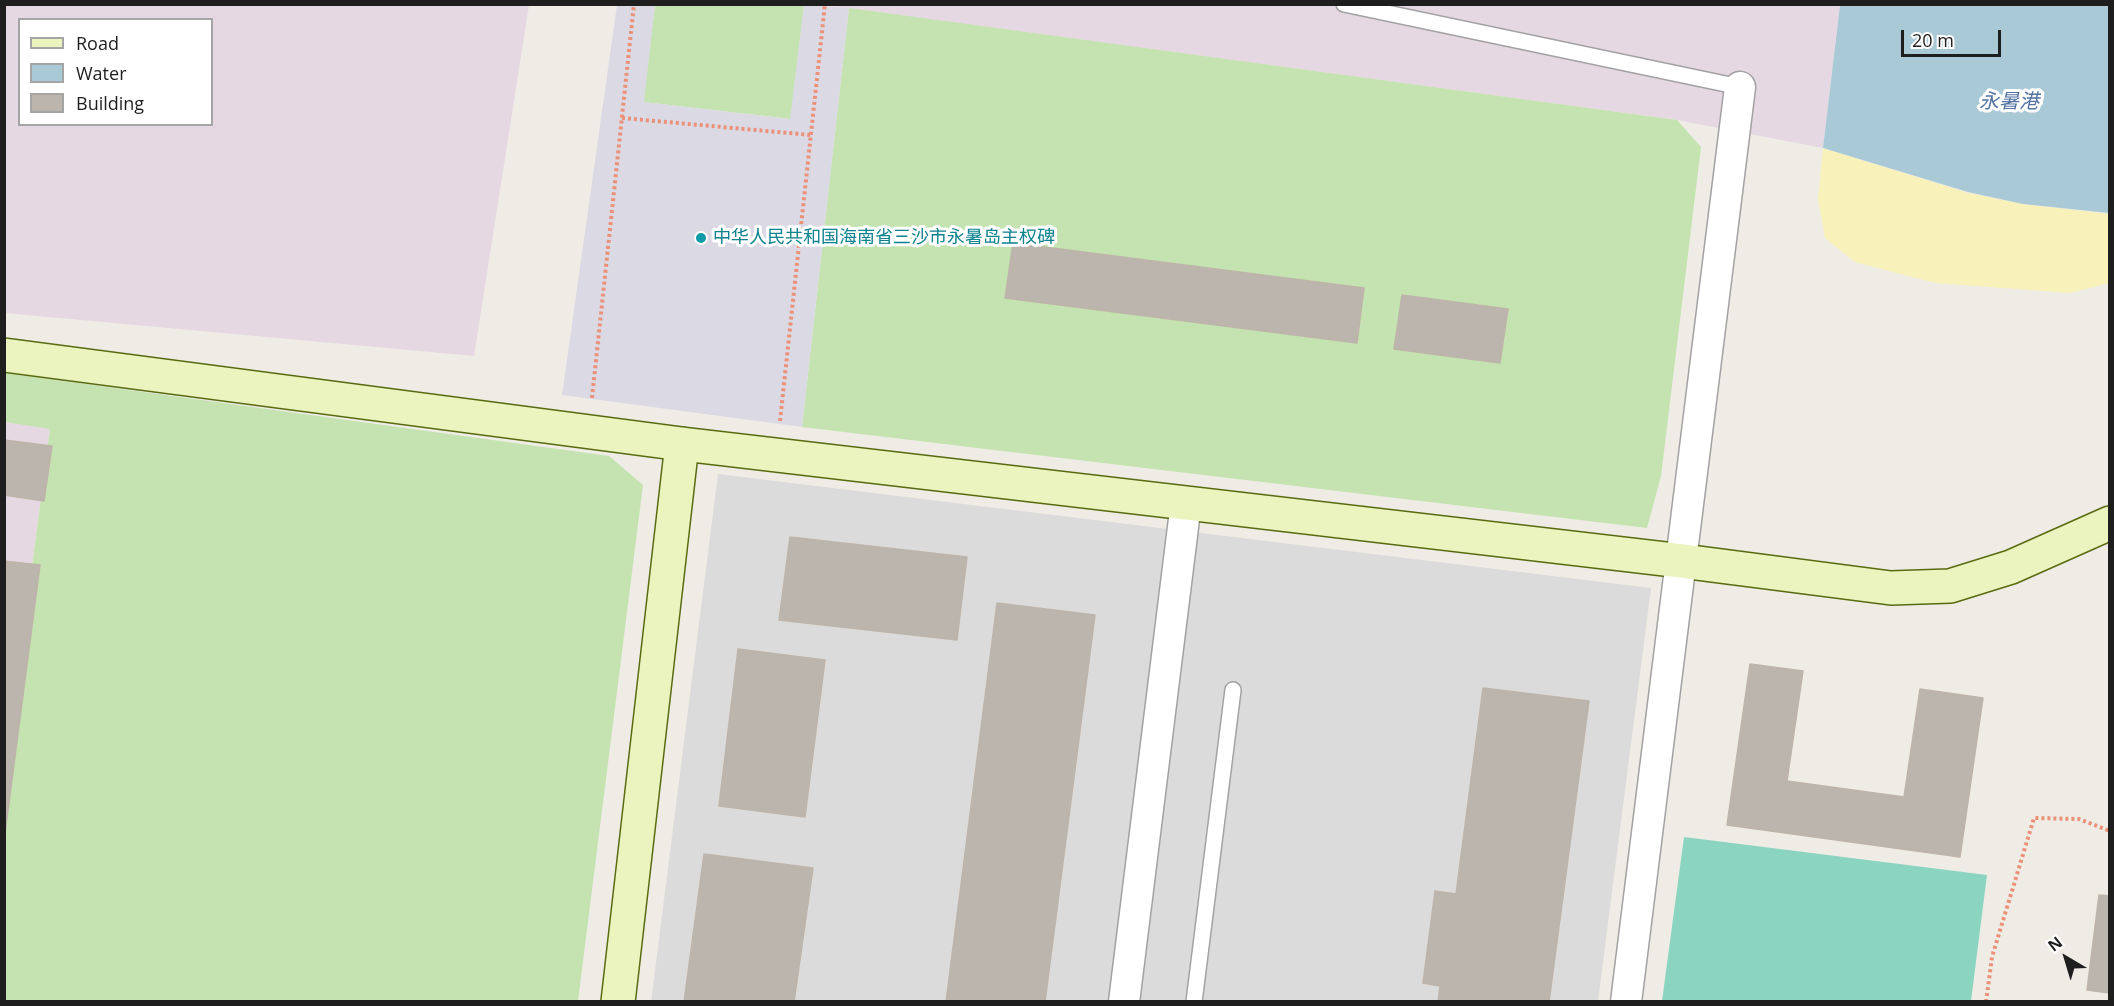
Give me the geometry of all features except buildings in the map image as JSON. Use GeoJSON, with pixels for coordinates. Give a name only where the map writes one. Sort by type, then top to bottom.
{"type":"FeatureCollection","features":[{"type":"Feature","properties":{"kind":"street"},"geometry":{"type":"LineString","coordinates":[[1626,1002],[1740,87]]}},
{"type":"Feature","properties":{"kind":"street"},"geometry":{"type":"LineString","coordinates":[[4,355],[682,444],[1682,561],[1891,588],[1950,586],[2011,567],[2109,523]]}},
{"type":"Feature","properties":{"kind":"street"},"geometry":{"type":"LineString","coordinates":[[618,1002],[682,444]]}},
{"type":"Feature","properties":{"kind":"street"},"geometry":{"type":"LineString","coordinates":[[1124,1002],[1186,503]]}},
{"type":"Feature","properties":{"kind":"lane"},"geometry":{"type":"LineString","coordinates":[[1344,4],[1740,87]]}},
{"type":"Feature","properties":{"kind":"lane"},"geometry":{"type":"LineString","coordinates":[[1194,1002],[1233,690]]}},
{"type":"Feature","properties":{"kind":"path"},"geometry":{"type":"LineString","coordinates":[[588,431],[634,4]]}},
{"type":"Feature","properties":{"kind":"path"},"geometry":{"type":"LineString","coordinates":[[777,455],[825,4]]}},
{"type":"Feature","properties":{"kind":"path"},"geometry":{"type":"LineString","coordinates":[[622,118],[811,135]]}},
{"type":"Feature","properties":{"kind":"path"},"geometry":{"type":"LineString","coordinates":[[1986,1002],[1992,957],[2034,818],[2079,819],[2109,831]]}},
{"type":"Feature","properties":{"kind":"shaded area"},"geometry":{"type":"Polygon","coordinates":[[[4,5],[529,5],[474,356],[5,313],[4,5]]]}},
{"type":"Feature","properties":{"kind":"shaded area"},"geometry":{"type":"Polygon","coordinates":[[[617,5],[655,5],[644,102],[790,119],[804,5],[849,8],[802,427],[562,395],[617,5]]]}},
{"type":"Feature","properties":{"kind":"shaded area"},"geometry":{"type":"Polygon","coordinates":[[[823,5],[1840,5],[1823,148],[1677,120],[823,5]]]}},
{"type":"Feature","properties":{"kind":"shaded area"},"geometry":{"type":"Polygon","coordinates":[[[5,422],[50,428],[5,773],[5,422]]]}},
{"type":"Feature","properties":{"kind":"shaded area"},"geometry":{"type":"Polygon","coordinates":[[[718,474],[1651,588],[1598,1001],[651,1002],[718,474]]]}},
{"type":"Feature","properties":{"kind":"green space"},"geometry":{"type":"Polygon","coordinates":[[[655,5],[804,5],[791,119],[643,102],[655,5]]]}},
{"type":"Feature","properties":{"kind":"green space"},"geometry":{"type":"Polygon","coordinates":[[[849,8],[1677,120],[1701,147],[1661,476],[1647,528],[802,427],[849,8]]]}},
{"type":"Feature","properties":{"kind":"green space"},"geometry":{"type":"Polygon","coordinates":[[[5,373],[609,456],[643,485],[578,1001],[5,1001],[5,773],[50,429],[5,422],[5,373]]]}},
{"type":"Feature","properties":{"kind":"green space"},"geometry":{"type":"Polygon","coordinates":[[[1684,837],[1987,875],[1971,1001],[1662,1001],[1684,837]]]}},
{"type":"Feature","properties":{"kind":"sand"},"geometry":{"type":"Polygon","coordinates":[[[1823,148],[1968,193],[2023,204],[2109,214],[2109,283],[2070,293],[1935,283],[1855,262],[1825,238],[1818,199],[1823,148]]]}},
{"type":"Feature","properties":{"kind":"water","name":"永暑港"},"geometry":{"type":"Polygon","coordinates":[[[1840,5],[2109,5],[2109,213],[2023,204],[1968,192],[1823,148],[1840,5]]]}},
{"type":"Feature","properties":{"kind":"place","name":"中华人民共和国海南省三沙市永暑岛主权碑"},"geometry":{"type":"Point","coordinates":[701,238]}}]}
